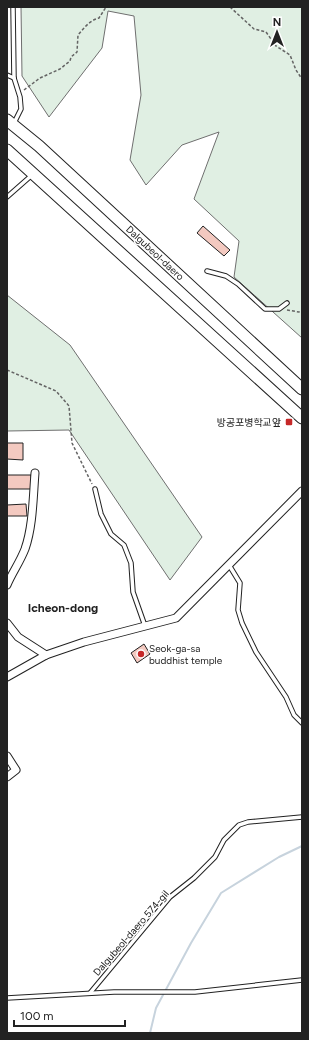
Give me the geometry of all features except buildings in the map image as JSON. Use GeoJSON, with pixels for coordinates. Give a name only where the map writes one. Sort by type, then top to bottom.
{"type":"FeatureCollection","features":[{"type":"Feature","properties":{"kind":"main road","name":"Dalgubeol-daero"},"geometry":{"type":"LineString","coordinates":[[10,122],[39,146],[302,389]]}},
{"type":"Feature","properties":{"kind":"main road"},"geometry":{"type":"LineString","coordinates":[[7,150],[302,418]]}},
{"type":"Feature","properties":{"kind":"street"},"geometry":{"type":"LineString","coordinates":[[7,585],[24,550],[29,528],[35,473]]}},
{"type":"Feature","properties":{"kind":"street"},"geometry":{"type":"LineString","coordinates":[[7,677],[46,655],[84,642],[176,618],[302,491]]}},
{"type":"Feature","properties":{"kind":"street"},"geometry":{"type":"LineString","coordinates":[[7,623],[18,637],[46,655]]}},
{"type":"Feature","properties":{"kind":"street"},"geometry":{"type":"LineString","coordinates":[[7,756],[10,758],[16,770],[7,777]]}},
{"type":"Feature","properties":{"kind":"lane"},"geometry":{"type":"LineString","coordinates":[[10,122],[22,109],[14,78],[13,7]]}},
{"type":"Feature","properties":{"kind":"lane"},"geometry":{"type":"LineString","coordinates":[[7,75],[14,78]]}},
{"type":"Feature","properties":{"kind":"lane"},"geometry":{"type":"LineString","coordinates":[[7,197],[30,172]]}},
{"type":"Feature","properties":{"kind":"lane"},"geometry":{"type":"LineString","coordinates":[[208,271],[226,276],[238,284],[265,309],[278,309],[287,303]]}},
{"type":"Feature","properties":{"kind":"lane"},"geometry":{"type":"LineString","coordinates":[[95,489],[101,514],[111,534],[124,546],[131,563],[133,592],[145,626]]}},
{"type":"Feature","properties":{"kind":"lane"},"geometry":{"type":"LineString","coordinates":[[229,565],[240,583],[238,610],[242,623],[256,652],[286,697],[294,715],[302,723]]}},
{"type":"Feature","properties":{"kind":"lane","name":"Dalgubeol-daero 574-gil"},"geometry":{"type":"LineString","coordinates":[[90,993],[170,897],[194,878],[215,857],[224,840],[239,825],[248,822],[302,817]]}},
{"type":"Feature","properties":{"kind":"lane","name":"Dalgubeol-daero 574-gil"},"geometry":{"type":"LineString","coordinates":[[7,998],[90,993],[195,992],[302,980]]}},
{"type":"Feature","properties":{"kind":"path"},"geometry":{"type":"LineString","coordinates":[[19,93],[40,78],[60,69],[70,61],[71,57],[77,52],[78,35],[94,19],[99,18],[106,7]]}},
{"type":"Feature","properties":{"kind":"path"},"geometry":{"type":"LineString","coordinates":[[230,7],[254,29],[266,32],[276,46],[290,55],[296,70],[302,79]]}},
{"type":"Feature","properties":{"kind":"path"},"geometry":{"type":"LineString","coordinates":[[278,309],[299,312],[302,310]]}},
{"type":"Feature","properties":{"kind":"path"},"geometry":{"type":"LineString","coordinates":[[7,370],[56,391],[69,406],[72,443],[95,489]]}},
{"type":"Feature","properties":{"kind":"green space"},"geometry":{"type":"Polygon","coordinates":[[[21,7],[302,7],[302,338],[234,277],[239,241],[194,199],[219,132],[182,145],[146,185],[130,160],[141,95],[134,16],[108,11],[102,48],[49,117],[22,76],[21,7]]]}},
{"type":"Feature","properties":{"kind":"green space"},"geometry":{"type":"Polygon","coordinates":[[[7,295],[70,345],[202,537],[170,580],[69,430],[7,431],[7,295]]]}},
{"type":"Feature","properties":{"kind":"waterway"},"geometry":{"type":"LineString","coordinates":[[150,1033],[156,1008],[191,943],[221,893],[279,857],[302,846]]}},
{"type":"Feature","properties":{"kind":"place","name":"방공포병학교앞"},"geometry":{"type":"Point","coordinates":[289,422]}},
{"type":"Feature","properties":{"kind":"place","name":"Seok-ga-sa buddhist temple"},"geometry":{"type":"Point","coordinates":[141,654]}},
{"type":"Feature","properties":{"kind":"district","name":"Icheon-dong"},"geometry":{"type":"Point","coordinates":[63,608]}}]}
